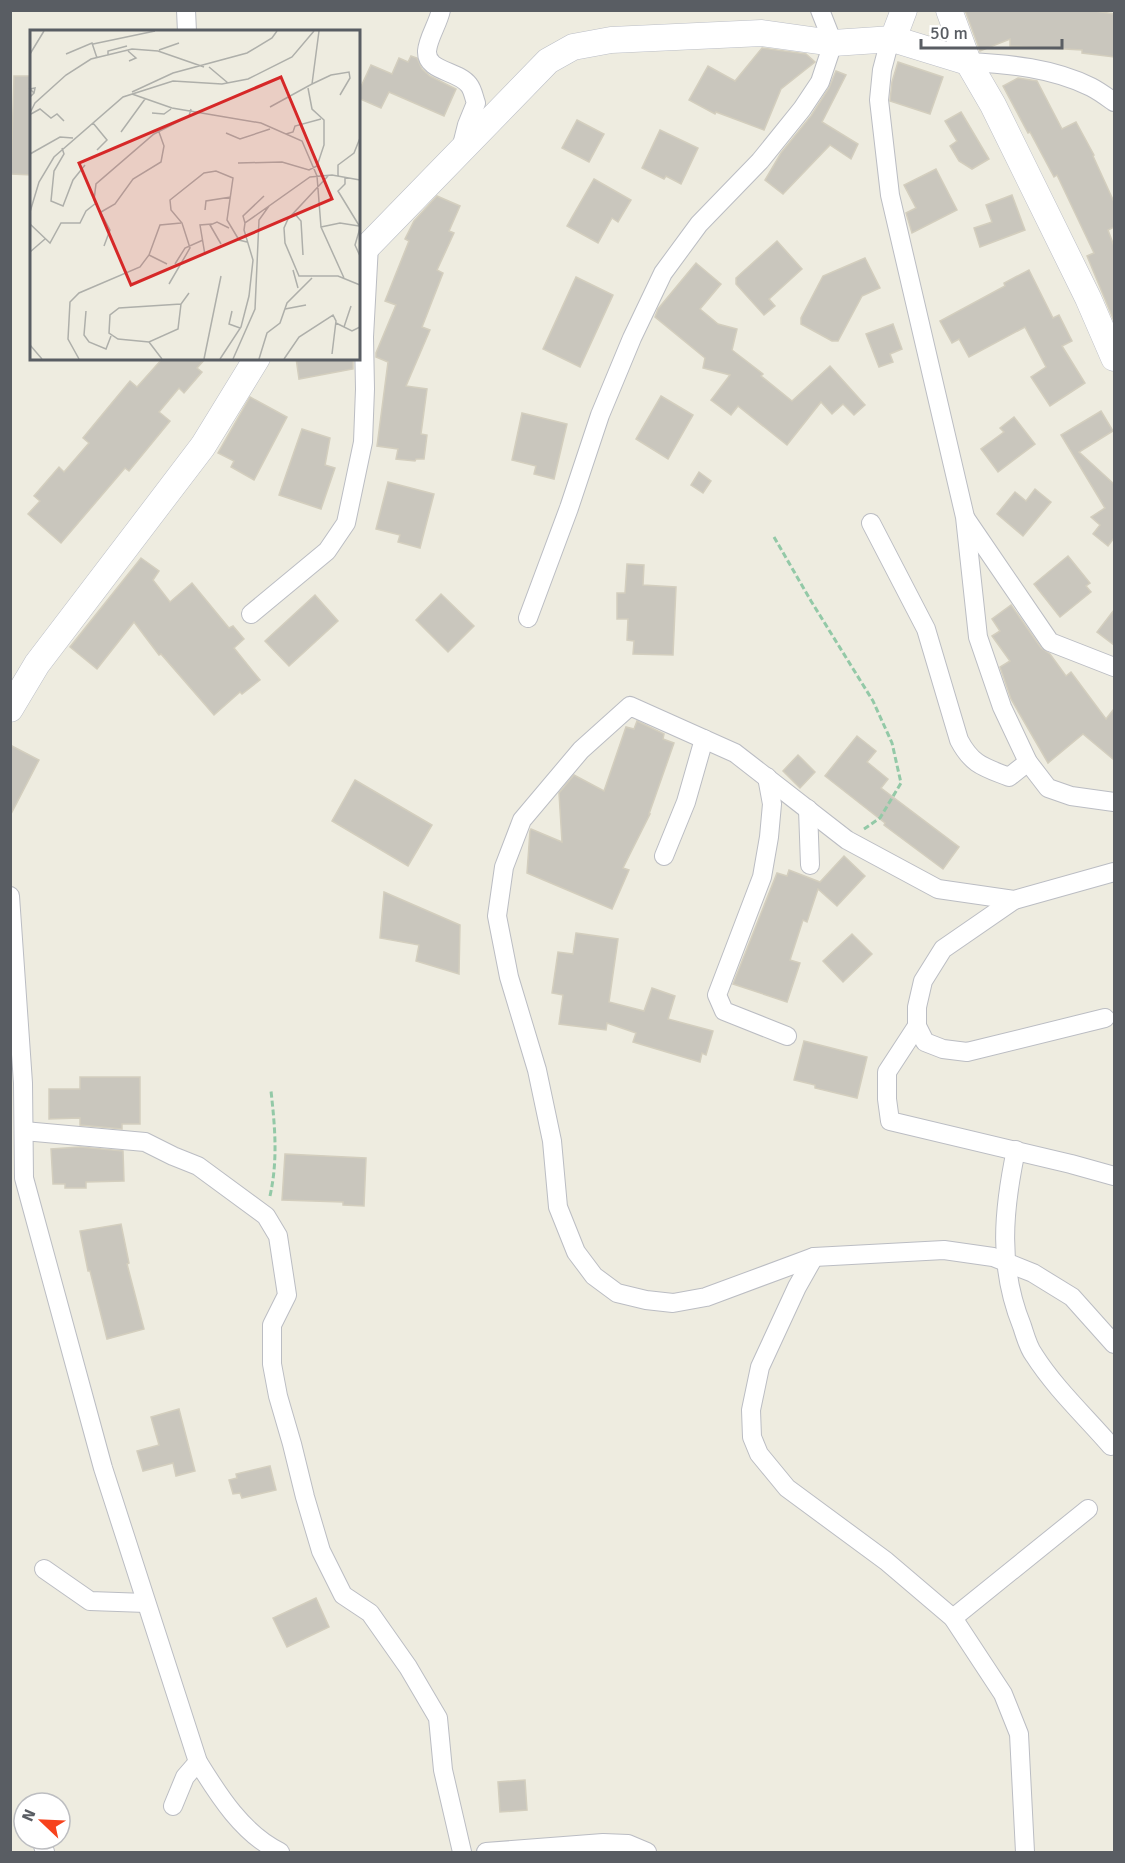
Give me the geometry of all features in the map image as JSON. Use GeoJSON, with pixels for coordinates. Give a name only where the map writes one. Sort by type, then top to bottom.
{"type":"FeatureCollection","features":[{"type":"Feature","properties":{"kind":"street"},"geometry":{"type":"LineString","coordinates":[[186,10],[187,30]]}},
{"type":"Feature","properties":{"kind":"street"},"geometry":{"type":"LineString","coordinates":[[441,10],[427,49],[428,59],[433,66],[460,78],[470,86],[476,103],[460,151]]}},
{"type":"Feature","properties":{"kind":"street"},"geometry":{"type":"LineString","coordinates":[[528,618],[569,508],[600,415],[632,338],[663,273],[699,224],[760,161],[802,109],[820,82],[833,43],[820,10]]}},
{"type":"Feature","properties":{"kind":"street"},"geometry":{"type":"LineString","coordinates":[[904,10],[886,51],[879,100],[890,195],[965,517],[978,637],[1002,707],[1028,762],[1048,788],[1071,796],[1114,802]]}},
{"type":"Feature","properties":{"kind":"street"},"geometry":{"type":"LineString","coordinates":[[949,10],[968,62],[1004,126],[1112,347]]}},
{"type":"Feature","properties":{"kind":"street"},"geometry":{"type":"LineString","coordinates":[[251,614],[327,551],[346,523],[363,442],[364,249],[549,61],[573,47],[611,40],[762,33],[833,43],[893,39],[968,62],[1038,69],[1091,87],[1114,102]]}},
{"type":"Feature","properties":{"kind":"street"},"geometry":{"type":"LineString","coordinates":[[10,709],[37,664],[203,446],[256,360]]}},
{"type":"Feature","properties":{"kind":"street"},"geometry":{"type":"LineString","coordinates":[[965,517],[1050,642],[1114,667]]}},
{"type":"Feature","properties":{"kind":"street"},"geometry":{"type":"LineString","coordinates":[[871,523],[926,629],[959,740],[966,753],[973,761],[1009,777],[1028,762]]}},
{"type":"Feature","properties":{"kind":"street"},"geometry":{"type":"LineString","coordinates":[[1014,900],[938,889],[847,840],[735,753],[630,706],[581,750],[522,820],[504,867],[497,916],[509,977],[537,1070],[552,1141],[558,1206],[576,1252],[594,1275],[616,1293],[673,1303],[706,1297],[814,1257],[944,1250],[993,1257],[1033,1273],[1072,1297],[1114,1344]]}},
{"type":"Feature","properties":{"kind":"street"},"geometry":{"type":"LineString","coordinates":[[664,856],[686,802],[704,739]]}},
{"type":"Feature","properties":{"kind":"street"},"geometry":{"type":"LineString","coordinates":[[767,777],[772,804],[762,877],[717,995],[724,1011],[787,1036]]}},
{"type":"Feature","properties":{"kind":"street"},"geometry":{"type":"LineString","coordinates":[[808,809],[810,865]]}},
{"type":"Feature","properties":{"kind":"street"},"geometry":{"type":"LineString","coordinates":[[1105,1018],[967,1052],[943,1049],[925,1042],[917,1026],[916,1007],[923,981],[943,949],[1014,900],[1114,873]]}},
{"type":"Feature","properties":{"kind":"street"},"geometry":{"type":"LineString","coordinates":[[10,896],[13,913],[24,1131],[24,1178],[104,1468],[198,1762],[219,1798],[255,1836],[280,1852]]}},
{"type":"Feature","properties":{"kind":"street"},"geometry":{"type":"LineString","coordinates":[[917,1026],[887,1072],[890,1121],[1016,1150],[1114,1176]]}},
{"type":"Feature","properties":{"kind":"street"},"geometry":{"type":"LineString","coordinates":[[24,1131],[145,1142],[198,1166],[266,1216],[278,1236],[287,1295],[272,1325],[272,1364],[278,1396],[321,1551],[342,1595],[370,1613],[408,1667],[438,1718],[443,1770],[462,1852]]}},
{"type":"Feature","properties":{"kind":"street"},"geometry":{"type":"LineString","coordinates":[[1016,1150],[1011,1175],[1004,1246],[1007,1276],[1017,1313],[1032,1354],[1064,1395],[1111,1446]]}},
{"type":"Feature","properties":{"kind":"street"},"geometry":{"type":"LineString","coordinates":[[814,1257],[797,1287],[760,1367],[751,1410],[752,1437],[759,1454],[787,1488],[886,1561],[953,1618],[1003,1694],[1019,1734],[1025,1852]]}},
{"type":"Feature","properties":{"kind":"street"},"geometry":{"type":"LineString","coordinates":[[953,1618],[1088,1509]]}},
{"type":"Feature","properties":{"kind":"street"},"geometry":{"type":"LineString","coordinates":[[44,1569],[90,1601],[146,1603]]}},
{"type":"Feature","properties":{"kind":"street"},"geometry":{"type":"LineString","coordinates":[[173,1806],[185,1777],[198,1762]]}},
{"type":"Feature","properties":{"kind":"street"},"geometry":{"type":"LineString","coordinates":[[486,1852],[603,1843],[628,1844],[648,1852]]}},
{"type":"Feature","properties":{"kind":"path"},"geometry":{"type":"LineString","coordinates":[[774,537],[873,701],[892,743],[901,783],[880,818],[847,840]]}},
{"type":"Feature","properties":{"kind":"path"},"geometry":{"type":"LineString","coordinates":[[266,1216],[273,1182],[276,1138],[271,1091]]}},
{"type":"Feature","properties":{"kind":"building"},"geometry":{"type":"Polygon","coordinates":[[[965,10],[1089,10],[1114,14],[1114,57],[1082,53],[1082,50],[1010,46],[1010,39],[980,51],[965,10]]]}},
{"type":"Feature","properties":{"kind":"building"},"geometry":{"type":"Polygon","coordinates":[[[762,48],[806,54],[815,62],[781,89],[764,130],[716,112],[715,114],[689,100],[708,66],[735,81],[762,48]]]}},
{"type":"Feature","properties":{"kind":"building"},"geometry":{"type":"Polygon","coordinates":[[[411,56],[417,58],[422,69],[430,76],[456,89],[444,116],[389,92],[381,108],[360,99],[360,89],[371,65],[392,74],[399,58],[408,62],[411,56]]]}},
{"type":"Feature","properties":{"kind":"building"},"geometry":{"type":"Polygon","coordinates":[[[898,62],[943,77],[930,114],[890,101],[892,82],[898,62]]]}},
{"type":"Feature","properties":{"kind":"building"},"geometry":{"type":"Polygon","coordinates":[[[836,71],[846,75],[822,122],[858,144],[851,159],[830,145],[783,194],[765,180],[781,153],[811,116],[829,88],[836,71]]]}},
{"type":"Feature","properties":{"kind":"building"},"geometry":{"type":"Polygon","coordinates":[[[14,76],[30,76],[30,175],[11,174],[14,76]]]}},
{"type":"Feature","properties":{"kind":"building"},"geometry":{"type":"Polygon","coordinates":[[[1018,78],[1037,81],[1062,129],[1076,122],[1094,155],[1114,202],[1114,227],[1108,230],[1114,246],[1114,321],[1087,256],[1094,253],[1057,175],[1054,177],[1003,86],[1018,78]]]}},
{"type":"Feature","properties":{"kind":"building"},"geometry":{"type":"Polygon","coordinates":[[[961,112],[989,159],[972,169],[959,161],[950,146],[957,141],[945,121],[961,112]]]}},
{"type":"Feature","properties":{"kind":"building"},"geometry":{"type":"Polygon","coordinates":[[[577,120],[604,134],[589,162],[562,148],[577,120]]]}},
{"type":"Feature","properties":{"kind":"building"},"geometry":{"type":"Polygon","coordinates":[[[660,130],[698,148],[681,184],[666,176],[664,179],[642,168],[660,130]]]}},
{"type":"Feature","properties":{"kind":"building"},"geometry":{"type":"Polygon","coordinates":[[[936,169],[957,210],[912,233],[906,213],[916,208],[904,185],[936,169]]]}},
{"type":"Feature","properties":{"kind":"building"},"geometry":{"type":"Polygon","coordinates":[[[594,179],[631,200],[618,222],[612,218],[598,243],[567,226],[594,179]]]}},
{"type":"Feature","properties":{"kind":"building"},"geometry":{"type":"Polygon","coordinates":[[[1012,195],[1025,230],[980,247],[974,228],[992,222],[986,205],[1012,195]]]}},
{"type":"Feature","properties":{"kind":"building"},"geometry":{"type":"Polygon","coordinates":[[[437,196],[460,206],[449,231],[454,233],[437,270],[443,273],[422,327],[430,330],[406,386],[427,389],[421,434],[427,435],[424,459],[415,461],[396,459],[398,449],[377,446],[388,362],[376,357],[376,353],[396,305],[385,301],[409,241],[405,239],[414,221],[437,196]]]}},
{"type":"Feature","properties":{"kind":"building"},"geometry":{"type":"Polygon","coordinates":[[[777,241],[802,269],[769,299],[775,306],[764,315],[736,284],[736,278],[777,241]]]}},
{"type":"Feature","properties":{"kind":"building"},"geometry":{"type":"Polygon","coordinates":[[[865,258],[880,288],[862,296],[838,341],[832,341],[801,324],[801,318],[823,276],[865,258]]]}},
{"type":"Feature","properties":{"kind":"building"},"geometry":{"type":"Polygon","coordinates":[[[696,263],[721,284],[700,309],[718,324],[737,329],[732,350],[763,374],[761,376],[792,401],[830,366],[865,405],[854,415],[843,404],[832,414],[821,402],[787,445],[738,406],[731,415],[711,400],[730,375],[703,368],[705,358],[655,317],[658,309],[696,263]]]}},
{"type":"Feature","properties":{"kind":"building"},"geometry":{"type":"Polygon","coordinates":[[[1029,270],[1053,318],[1059,315],[1072,341],[1062,346],[1085,383],[1050,406],[1031,377],[1046,367],[1025,327],[969,357],[959,339],[952,343],[940,321],[1005,286],[1004,283],[1029,270]]]}},
{"type":"Feature","properties":{"kind":"building"},"geometry":{"type":"Polygon","coordinates":[[[576,277],[613,295],[580,367],[543,349],[576,277]]]}},
{"type":"Feature","properties":{"kind":"building"},"geometry":{"type":"Polygon","coordinates":[[[893,324],[902,349],[890,354],[893,362],[879,367],[866,334],[893,324]]]}},
{"type":"Feature","properties":{"kind":"building"},"geometry":{"type":"Polygon","coordinates":[[[161,360],[204,360],[197,368],[202,372],[184,393],[179,388],[159,412],[170,421],[129,471],[125,468],[61,543],[28,514],[40,501],[34,496],[59,467],[64,472],[89,443],[83,438],[130,381],[137,387],[161,360]]]}},
{"type":"Feature","properties":{"kind":"building"},"geometry":{"type":"Polygon","coordinates":[[[296,360],[353,360],[353,369],[299,379],[296,360]]]}},
{"type":"Feature","properties":{"kind":"building"},"geometry":{"type":"Polygon","coordinates":[[[661,396],[693,415],[668,459],[636,439],[661,396]]]}},
{"type":"Feature","properties":{"kind":"building"},"geometry":{"type":"Polygon","coordinates":[[[250,397],[287,417],[254,480],[231,467],[234,461],[218,453],[250,397]]]}},
{"type":"Feature","properties":{"kind":"building"},"geometry":{"type":"Polygon","coordinates":[[[1101,411],[1113,431],[1079,452],[1114,484],[1114,538],[1108,546],[1093,534],[1100,525],[1091,517],[1105,508],[1061,435],[1101,411]]]}},
{"type":"Feature","properties":{"kind":"building"},"geometry":{"type":"Polygon","coordinates":[[[522,413],[567,424],[554,479],[534,474],[536,466],[512,460],[522,413]]]}},
{"type":"Feature","properties":{"kind":"building"},"geometry":{"type":"Polygon","coordinates":[[[1014,417],[1035,444],[998,472],[981,449],[1004,432],[1000,428],[1014,417]]]}},
{"type":"Feature","properties":{"kind":"building"},"geometry":{"type":"Polygon","coordinates":[[[302,429],[330,438],[325,465],[335,468],[321,509],[279,495],[302,429]]]}},
{"type":"Feature","properties":{"kind":"building"},"geometry":{"type":"Polygon","coordinates":[[[699,472],[711,481],[703,493],[691,485],[699,472]]]}},
{"type":"Feature","properties":{"kind":"building"},"geometry":{"type":"Polygon","coordinates":[[[388,482],[434,494],[420,548],[398,542],[400,535],[376,529],[388,482]]]}},
{"type":"Feature","properties":{"kind":"building"},"geometry":{"type":"Polygon","coordinates":[[[1035,489],[1051,502],[1023,536],[997,514],[1015,492],[1026,501],[1035,489]]]}},
{"type":"Feature","properties":{"kind":"building"},"geometry":{"type":"Polygon","coordinates":[[[1068,556],[1090,583],[1086,586],[1091,592],[1060,617],[1034,584],[1068,556]]]}},
{"type":"Feature","properties":{"kind":"building"},"geometry":{"type":"Polygon","coordinates":[[[141,558],[159,571],[153,580],[170,602],[192,583],[229,628],[233,626],[244,639],[234,648],[260,680],[242,694],[240,692],[214,715],[161,654],[159,655],[134,622],[97,669],[70,647],[141,558]]]}},
{"type":"Feature","properties":{"kind":"building"},"geometry":{"type":"Polygon","coordinates":[[[627,564],[644,565],[643,585],[676,587],[673,655],[633,654],[634,641],[627,640],[628,619],[617,619],[617,593],[625,593],[627,564]]]}},
{"type":"Feature","properties":{"kind":"building"},"geometry":{"type":"Polygon","coordinates":[[[441,594],[474,626],[448,652],[416,620],[441,594]]]}},
{"type":"Feature","properties":{"kind":"building"},"geometry":{"type":"Polygon","coordinates":[[[315,595],[338,621],[289,666],[265,641],[315,595]]]}},
{"type":"Feature","properties":{"kind":"building"},"geometry":{"type":"Polygon","coordinates":[[[1011,605],[1041,648],[1050,654],[1066,676],[1071,672],[1106,719],[1114,709],[1114,760],[1083,734],[1048,763],[1011,699],[1000,667],[1010,661],[992,636],[1000,631],[992,619],[1011,605]]]}},
{"type":"Feature","properties":{"kind":"building"},"geometry":{"type":"Polygon","coordinates":[[[1114,610],[1114,645],[1097,632],[1114,610]]]}},
{"type":"Feature","properties":{"kind":"building"},"geometry":{"type":"Polygon","coordinates":[[[637,721],[664,734],[663,739],[674,743],[650,814],[623,868],[629,870],[612,909],[527,873],[530,831],[531,829],[562,842],[559,793],[574,775],[604,791],[626,727],[634,729],[637,721]]]}},
{"type":"Feature","properties":{"kind":"building"},"geometry":{"type":"Polygon","coordinates":[[[857,736],[876,751],[867,762],[888,779],[881,788],[959,847],[943,869],[884,825],[885,823],[825,776],[857,736]]]}},
{"type":"Feature","properties":{"kind":"building"},"geometry":{"type":"Polygon","coordinates":[[[10,745],[39,760],[10,816],[10,745]]]}},
{"type":"Feature","properties":{"kind":"building"},"geometry":{"type":"Polygon","coordinates":[[[798,755],[815,772],[800,788],[783,771],[798,755]]]}},
{"type":"Feature","properties":{"kind":"building"},"geometry":{"type":"Polygon","coordinates":[[[355,780],[432,825],[408,866],[332,821],[355,780]]]}},
{"type":"Feature","properties":{"kind":"building"},"geometry":{"type":"Polygon","coordinates":[[[844,856],[865,876],[837,906],[818,889],[807,922],[803,920],[790,960],[800,963],[787,1002],[733,984],[777,873],[787,876],[789,870],[820,882],[844,856]]]}},
{"type":"Feature","properties":{"kind":"building"},"geometry":{"type":"Polygon","coordinates":[[[384,892],[460,925],[459,974],[416,961],[419,945],[380,938],[384,892]]]}},
{"type":"Feature","properties":{"kind":"building"},"geometry":{"type":"Polygon","coordinates":[[[576,933],[618,939],[609,1002],[644,1011],[652,988],[675,996],[668,1019],[713,1031],[706,1055],[702,1053],[700,1062],[633,1042],[636,1033],[607,1023],[606,1030],[559,1024],[563,995],[552,993],[558,952],[573,954],[576,933]]]}},
{"type":"Feature","properties":{"kind":"building"},"geometry":{"type":"Polygon","coordinates":[[[852,934],[872,954],[843,982],[823,961],[852,934]]]}},
{"type":"Feature","properties":{"kind":"building"},"geometry":{"type":"Polygon","coordinates":[[[804,1041],[867,1057],[857,1098],[815,1088],[815,1085],[794,1080],[804,1041]]]}},
{"type":"Feature","properties":{"kind":"building"},"geometry":{"type":"Polygon","coordinates":[[[80,1077],[140,1077],[140,1124],[122,1124],[122,1129],[80,1125],[80,1118],[49,1119],[49,1089],[80,1089],[80,1077]]]}},
{"type":"Feature","properties":{"kind":"building"},"geometry":{"type":"Polygon","coordinates":[[[80,1147],[123,1151],[124,1181],[86,1182],[86,1188],[65,1188],[65,1184],[53,1184],[51,1149],[80,1147]]]}},
{"type":"Feature","properties":{"kind":"building"},"geometry":{"type":"Polygon","coordinates":[[[285,1154],[366,1158],[364,1206],[343,1205],[343,1202],[282,1200],[285,1154]]]}},
{"type":"Feature","properties":{"kind":"building"},"geometry":{"type":"Polygon","coordinates":[[[121,1224],[129,1263],[127,1264],[144,1329],[107,1339],[90,1271],[88,1271],[80,1231],[121,1224]]]}},
{"type":"Feature","properties":{"kind":"building"},"geometry":{"type":"Polygon","coordinates":[[[179,1409],[195,1471],[176,1476],[173,1463],[143,1471],[137,1451],[159,1445],[151,1417],[179,1409]]]}},
{"type":"Feature","properties":{"kind":"building"},"geometry":{"type":"Polygon","coordinates":[[[270,1466],[276,1490],[242,1498],[240,1493],[233,1494],[229,1480],[237,1478],[236,1474],[270,1466]]]}},
{"type":"Feature","properties":{"kind":"building"},"geometry":{"type":"Polygon","coordinates":[[[316,1598],[329,1627],[287,1647],[273,1618],[316,1598]]]}},
{"type":"Feature","properties":{"kind":"building"},"geometry":{"type":"Polygon","coordinates":[[[525,1780],[527,1810],[500,1812],[498,1782],[525,1780]]]}}]}
